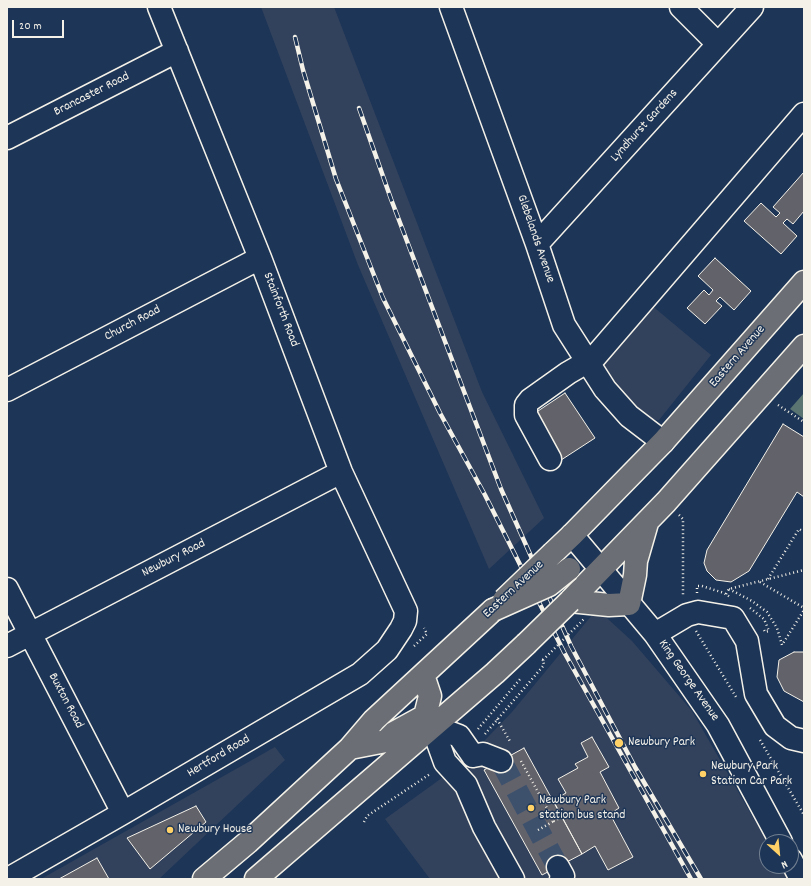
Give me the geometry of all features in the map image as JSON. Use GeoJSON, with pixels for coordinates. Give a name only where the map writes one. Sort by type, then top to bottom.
{"type":"FeatureCollection","features":[{"type":"Feature","properties":{"kind":"highway","name":"Eastern Avenue"},"geometry":{"type":"LineString","coordinates":[[204,879],[248,842],[350,748],[374,720],[572,535],[663,442],[804,282]]}},
{"type":"Feature","properties":{"kind":"highway"},"geometry":{"type":"LineString","coordinates":[[256,879],[351,798],[429,721],[494,673],[526,644],[666,502],[804,346]]}},
{"type":"Feature","properties":{"kind":"highway"},"geometry":{"type":"LineString","coordinates":[[570,601],[609,605],[629,604],[635,575],[636,561],[648,520]]}},
{"type":"Feature","properties":{"kind":"highway"},"geometry":{"type":"LineString","coordinates":[[493,610],[550,585],[569,569],[600,569]]}},
{"type":"Feature","properties":{"kind":"highway"},"geometry":{"type":"LineString","coordinates":[[423,675],[430,696],[429,721]]}},
{"type":"Feature","properties":{"kind":"highway"},"geometry":{"type":"LineString","coordinates":[[350,748],[386,741],[394,733],[429,721]]}},
{"type":"Feature","properties":{"kind":"street","name":"Stainforth Road"},"geometry":{"type":"LineString","coordinates":[[159,7],[260,258],[341,472],[406,611]]}},
{"type":"Feature","properties":{"kind":"street","name":"Glebelands Avenue"},"geometry":{"type":"LineString","coordinates":[[451,7],[537,244],[564,325],[605,389],[629,416],[663,442]]}},
{"type":"Feature","properties":{"kind":"street"},"geometry":{"type":"LineString","coordinates":[[681,7],[718,44]]}},
{"type":"Feature","properties":{"kind":"street","name":"Lyndhurst Gardens"},"geometry":{"type":"LineString","coordinates":[[537,244],[752,7]]}},
{"type":"Feature","properties":{"kind":"street","name":"Brancaster Road"},"geometry":{"type":"LineString","coordinates":[[7,138],[177,51]]}},
{"type":"Feature","properties":{"kind":"street"},"geometry":{"type":"LineString","coordinates":[[550,459],[526,415],[526,405],[530,400],[568,373],[588,363],[804,114]]}},
{"type":"Feature","properties":{"kind":"street","name":"Church Road"},"geometry":{"type":"LineString","coordinates":[[7,390],[260,258]]}},
{"type":"Feature","properties":{"kind":"street","name":"Newbury Road"},"geometry":{"type":"LineString","coordinates":[[7,646],[341,472]]}},
{"type":"Feature","properties":{"kind":"street","name":"King George Avenue"},"geometry":{"type":"LineString","coordinates":[[572,535],[655,634],[718,725],[777,834]]}},
{"type":"Feature","properties":{"kind":"street","name":"Buxton Road"},"geometry":{"type":"LineString","coordinates":[[7,590],[124,813]]}},
{"type":"Feature","properties":{"kind":"street","name":"Hertford Road"},"geometry":{"type":"LineString","coordinates":[[8,879],[124,813],[360,674],[387,650],[405,621],[406,611]]}},
{"type":"Feature","properties":{"kind":"street"},"geometry":{"type":"LineString","coordinates":[[655,634],[687,616],[698,612],[733,618],[747,641],[756,694],[775,726],[791,738],[804,741]]}},
{"type":"Feature","properties":{"kind":"street"},"geometry":{"type":"LineString","coordinates":[[429,721],[459,736],[477,747],[483,754],[511,755]]}},
{"type":"Feature","properties":{"kind":"street"},"geometry":{"type":"LineString","coordinates":[[429,721],[445,762],[466,785],[484,827],[514,879]]}},
{"type":"Feature","properties":{"kind":"street"},"geometry":{"type":"LineString","coordinates":[[466,785],[477,747]]}},
{"type":"Feature","properties":{"kind":"path"},"geometry":{"type":"LineString","coordinates":[[782,407],[804,422]]}},
{"type":"Feature","properties":{"kind":"path"},"geometry":{"type":"LineString","coordinates":[[683,519],[683,608],[687,616]]}},
{"type":"Feature","properties":{"kind":"path"},"geometry":{"type":"LineString","coordinates":[[768,579],[799,528],[804,532]]}},
{"type":"Feature","properties":{"kind":"path"},"geometry":{"type":"LineString","coordinates":[[729,590],[804,570]]}},
{"type":"Feature","properties":{"kind":"path"},"geometry":{"type":"LineString","coordinates":[[729,590],[752,601],[767,612],[777,628],[782,645],[804,609],[760,582]]}},
{"type":"Feature","properties":{"kind":"path"},"geometry":{"type":"LineString","coordinates":[[702,586],[728,595],[729,590]]}},
{"type":"Feature","properties":{"kind":"path"},"geometry":{"type":"LineString","coordinates":[[477,747],[497,719],[544,665],[544,660],[584,619]]}},
{"type":"Feature","properties":{"kind":"path"},"geometry":{"type":"LineString","coordinates":[[477,731],[521,677]]}},
{"type":"Feature","properties":{"kind":"path"},"geometry":{"type":"LineString","coordinates":[[497,719],[511,755],[554,821]]}},
{"type":"Feature","properties":{"kind":"path"},"geometry":{"type":"LineString","coordinates":[[364,822],[367,816],[435,770]]}},
{"type":"Feature","properties":{"kind":"path"},"geometry":{"type":"LineString","coordinates":[[538,830],[562,817]]}},
{"type":"Feature","properties":{"kind":"shaded area"},"geometry":{"type":"Polygon","coordinates":[[[261,7],[334,7],[482,392],[544,518],[489,569],[358,265],[261,7]]]}},
{"type":"Feature","properties":{"kind":"shaded area"},"geometry":{"type":"Polygon","coordinates":[[[650,304],[711,355],[659,420],[647,419],[623,399],[596,364],[650,304]]]}},
{"type":"Feature","properties":{"kind":"shaded area"},"geometry":{"type":"Polygon","coordinates":[[[597,609],[632,641],[692,711],[762,834],[759,834],[759,874],[785,874],[788,879],[430,879],[385,819],[464,762],[512,712],[597,609]]]}},
{"type":"Feature","properties":{"kind":"shaded area"},"geometry":{"type":"Polygon","coordinates":[[[275,747],[285,760],[159,879],[41,879],[275,747]]]}},
{"type":"Feature","properties":{"kind":"green space"},"geometry":{"type":"Polygon","coordinates":[[[804,393],[804,419],[790,409],[804,393]]]}},
{"type":"Feature","properties":{"kind":"building"},"geometry":{"type":"Polygon","coordinates":[[[804,172],[804,211],[793,224],[787,219],[783,223],[797,236],[781,254],[744,221],[761,203],[776,217],[780,213],[773,207],[804,172]]]}},
{"type":"Feature","properties":{"kind":"building"},"geometry":{"type":"Polygon","coordinates":[[[715,258],[751,291],[734,310],[720,297],[716,301],[722,306],[705,324],[687,308],[704,290],[709,295],[713,290],[698,276],[715,258]]]}},
{"type":"Feature","properties":{"kind":"building"},"geometry":{"type":"Polygon","coordinates":[[[565,393],[595,438],[558,462],[529,417],[565,393]]]}},
{"type":"Feature","properties":{"kind":"building"},"geometry":{"type":"Polygon","coordinates":[[[783,424],[804,437],[804,497],[797,492],[749,571],[731,582],[716,580],[707,571],[704,563],[707,550],[783,424]]]}},
{"type":"Feature","properties":{"kind":"building"},"geometry":{"type":"Polygon","coordinates":[[[794,652],[804,652],[804,702],[784,691],[777,677],[779,660],[794,652]]]}},
{"type":"Feature","properties":{"kind":"building"},"geometry":{"type":"Polygon","coordinates":[[[592,737],[609,767],[600,772],[619,808],[610,814],[633,857],[608,870],[595,846],[582,854],[553,800],[566,793],[558,779],[578,768],[575,764],[588,757],[581,743],[592,737]]]}},
{"type":"Feature","properties":{"kind":"building","name":"Newbury Park station bus stand"},"geometry":{"type":"Polygon","coordinates":[[[524,748],[582,854],[542,875],[484,770],[524,748]]]}},
{"type":"Feature","properties":{"kind":"building","name":"Newbury House"},"geometry":{"type":"Polygon","coordinates":[[[196,806],[206,822],[150,869],[127,838],[196,806]]]}},
{"type":"Feature","properties":{"kind":"building"},"geometry":{"type":"Polygon","coordinates":[[[97,858],[109,879],[59,879],[97,858]]]}},
{"type":"Feature","properties":{"kind":"tunnel"},"geometry":{"type":"LineString","coordinates":[[501,761],[558,867]]}},
{"type":"Feature","properties":{"kind":"railway"},"geometry":{"type":"LineString","coordinates":[[295,37],[303,70],[336,179],[383,298],[440,413],[485,495],[564,652],[691,879]]}},
{"type":"Feature","properties":{"kind":"railway"},"geometry":{"type":"LineString","coordinates":[[359,108],[391,199],[501,489],[571,646],[635,767],[701,879]]}},
{"type":"Feature","properties":{"kind":"place","name":"Newbury Park"},"geometry":{"type":"Point","coordinates":[619,743]}},
{"type":"Feature","properties":{"kind":"place","name":"Newbury Park Station Car Park"},"geometry":{"type":"Point","coordinates":[703,774]}},
{"type":"Feature","properties":{"kind":"place","name":"Newbury Park station bus stand"},"geometry":{"type":"Point","coordinates":[531,808]}},
{"type":"Feature","properties":{"kind":"place","name":"Newbury House"},"geometry":{"type":"Point","coordinates":[170,830]}}]}
